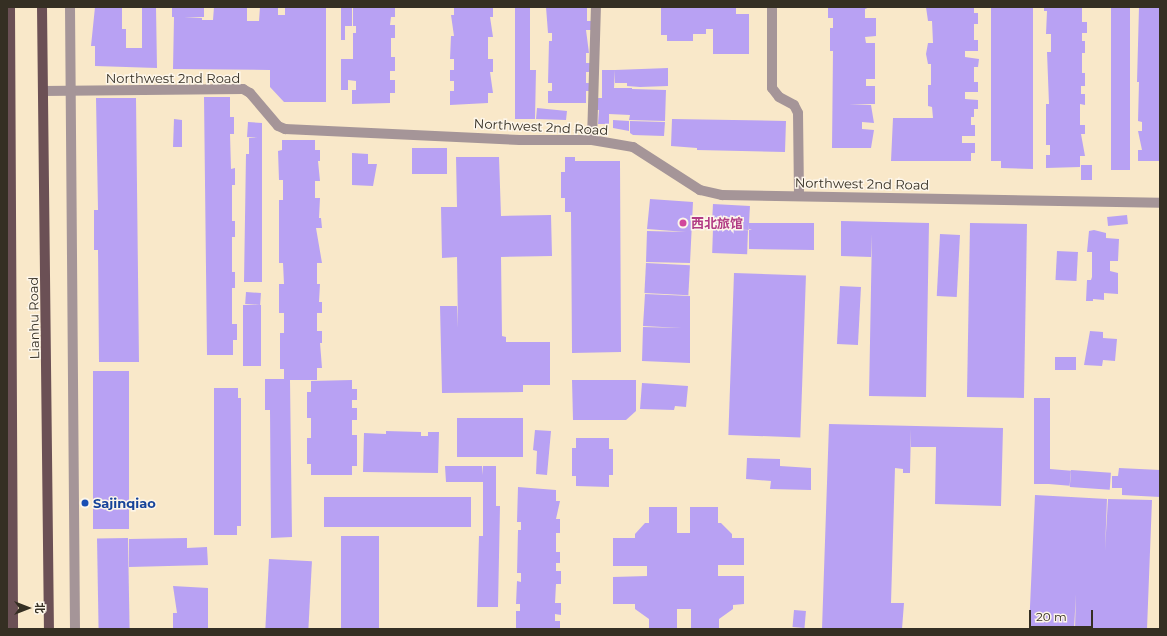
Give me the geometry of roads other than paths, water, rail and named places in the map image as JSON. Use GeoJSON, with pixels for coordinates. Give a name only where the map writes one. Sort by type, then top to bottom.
{"type":"FeatureCollection","features":[{"type":"Feature","properties":{"kind":"main road","name":"Lianhu Road"},"geometry":{"type":"LineString","coordinates":[[10,7],[11,627]]}},
{"type":"Feature","properties":{"kind":"main road","name":"Lianhu Road"},"geometry":{"type":"LineString","coordinates":[[42,7],[49,629]]}},
{"type":"Feature","properties":{"kind":"street"},"geometry":{"type":"LineString","coordinates":[[70,7],[76,629]]}},
{"type":"Feature","properties":{"kind":"street"},"geometry":{"type":"LineString","coordinates":[[592,140],[596,7]]}},
{"type":"Feature","properties":{"kind":"street"},"geometry":{"type":"LineString","coordinates":[[772,7],[772,88],[778,97],[794,105],[798,113],[798,196]]}},
{"type":"Feature","properties":{"kind":"street","name":"Northwest 2nd Road"},"geometry":{"type":"LineString","coordinates":[[43,92],[243,89],[250,93],[278,126],[285,128],[520,140],[592,140],[634,147],[687,183],[709,194],[1160,203]]}},
{"type":"Feature","properties":{"kind":"place","name":"西北旅馆"},"geometry":{"type":"Point","coordinates":[683,223]}},
{"type":"Feature","properties":{"kind":"place","name":"Sajinqiao"},"geometry":{"type":"Point","coordinates":[85,503]}}]}
